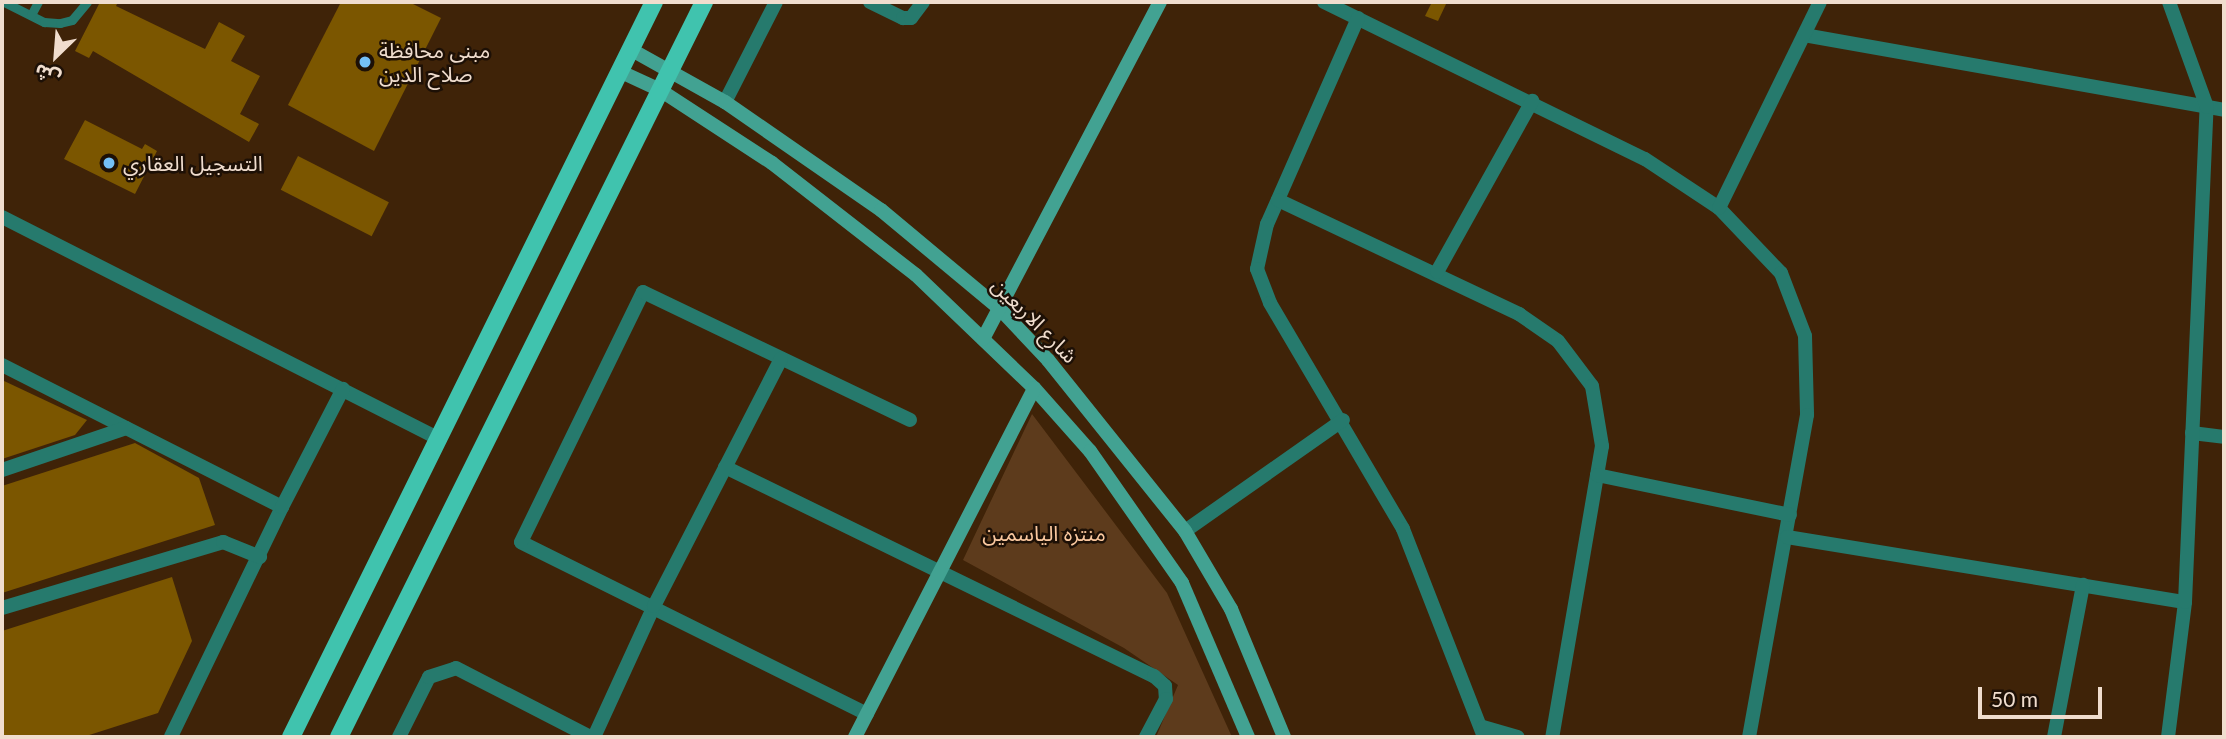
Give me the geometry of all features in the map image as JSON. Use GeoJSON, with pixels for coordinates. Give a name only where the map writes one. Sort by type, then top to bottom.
{"type":"FeatureCollection","features":[{"type":"Feature","properties":{"kind":"main road"},"geometry":{"type":"LineString","coordinates":[[290,737],[440,439],[654,2]]}},
{"type":"Feature","properties":{"kind":"main road"},"geometry":{"type":"LineString","coordinates":[[338,737],[704,2]]}},
{"type":"Feature","properties":{"kind":"main road"},"geometry":{"type":"LineString","coordinates":[[983,339],[1160,2]]}},
{"type":"Feature","properties":{"kind":"main road","name":"شارع الاربعين"},"geometry":{"type":"LineString","coordinates":[[630,49],[671,68],[725,102],[881,210],[1000,309],[1062,375],[1185,531],[1231,609],[1284,737]]}},
{"type":"Feature","properties":{"kind":"main road"},"geometry":{"type":"LineString","coordinates":[[619,71],[660,90],[772,163],[916,275],[1034,388],[1090,451],[1182,583],[1248,737]]}},
{"type":"Feature","properties":{"kind":"main road"},"geometry":{"type":"LineString","coordinates":[[860,736],[867,714],[1034,388]]}},
{"type":"Feature","properties":{"kind":"street"},"geometry":{"type":"LineString","coordinates":[[725,102],[776,2]]}},
{"type":"Feature","properties":{"kind":"street"},"geometry":{"type":"LineString","coordinates":[[870,2],[903,18],[911,18],[923,2]]}},
{"type":"Feature","properties":{"kind":"street"},"geometry":{"type":"LineString","coordinates":[[1324,2],[1532,101],[1646,159],[1719,208],[1781,273],[1805,337],[1807,415],[1749,737]]}},
{"type":"Feature","properties":{"kind":"street"},"geometry":{"type":"LineString","coordinates":[[1719,208],[1820,2]]}},
{"type":"Feature","properties":{"kind":"street"},"geometry":{"type":"LineString","coordinates":[[2168,737],[2185,602],[2207,107],[2169,2]]}},
{"type":"Feature","properties":{"kind":"street"},"geometry":{"type":"LineString","coordinates":[[1358,18],[1258,249],[1257,269],[1270,303],[1343,420],[1403,529],[1483,732],[1518,737]]}},
{"type":"Feature","properties":{"kind":"street"},"geometry":{"type":"LineString","coordinates":[[1804,35],[2224,110]]}},
{"type":"Feature","properties":{"kind":"street"},"geometry":{"type":"LineString","coordinates":[[1437,272],[1532,101]]}},
{"type":"Feature","properties":{"kind":"street"},"geometry":{"type":"LineString","coordinates":[[1278,200],[1437,272],[1519,314],[1570,355],[1599,403],[1597,475],[1552,737]]}},
{"type":"Feature","properties":{"kind":"street"},"geometry":{"type":"LineString","coordinates":[[2,217],[440,439]]}},
{"type":"Feature","properties":{"kind":"street"},"geometry":{"type":"LineString","coordinates":[[867,714],[521,542],[643,292],[911,420]]}},
{"type":"Feature","properties":{"kind":"street"},"geometry":{"type":"LineString","coordinates":[[398,737],[429,677],[456,668],[592,737],[654,606],[781,359]]}},
{"type":"Feature","properties":{"kind":"street"},"geometry":{"type":"LineString","coordinates":[[2,365],[282,507]]}},
{"type":"Feature","properties":{"kind":"street"},"geometry":{"type":"LineString","coordinates":[[171,737],[282,507],[343,389]]}},
{"type":"Feature","properties":{"kind":"street"},"geometry":{"type":"LineString","coordinates":[[1185,531],[1343,420]]}},
{"type":"Feature","properties":{"kind":"street"},"geometry":{"type":"LineString","coordinates":[[2,470],[126,428]]}},
{"type":"Feature","properties":{"kind":"street"},"geometry":{"type":"LineString","coordinates":[[2192,433],[2224,437]]}},
{"type":"Feature","properties":{"kind":"street"},"geometry":{"type":"LineString","coordinates":[[725,467],[1154,676],[1165,686],[1166,699],[1146,737]]}},
{"type":"Feature","properties":{"kind":"street"},"geometry":{"type":"LineString","coordinates":[[1597,475],[1790,515]]}},
{"type":"Feature","properties":{"kind":"street"},"geometry":{"type":"LineString","coordinates":[[1787,537],[2185,602]]}},
{"type":"Feature","properties":{"kind":"street"},"geometry":{"type":"LineString","coordinates":[[2,608],[223,542],[260,557]]}},
{"type":"Feature","properties":{"kind":"street"},"geometry":{"type":"LineString","coordinates":[[2054,737],[2082,585]]}},
{"type":"Feature","properties":{"kind":"lane"},"geometry":{"type":"LineString","coordinates":[[4,2],[31,15],[60,23],[72,20],[87,2]]}},
{"type":"Feature","properties":{"kind":"lane"},"geometry":{"type":"LineString","coordinates":[[31,15],[38,2]]}},
{"type":"Feature","properties":{"kind":"green space","name":"منتزه الياسمين"},"geometry":{"type":"Polygon","coordinates":[[[1032,414],[1167,593],[1232,737],[1156,737],[1178,685],[1124,648],[963,560],[1032,414]]]}},
{"type":"Feature","properties":{"kind":"building"},"geometry":{"type":"Polygon","coordinates":[[[100,2],[118,2],[116,6],[205,49],[219,22],[245,36],[231,61],[260,76],[240,114],[259,124],[249,142],[93,51],[89,58],[75,51],[100,2]]]}},
{"type":"Feature","properties":{"kind":"building","name":"مبنى محافظة صلاح الدين"},"geometry":{"type":"Polygon","coordinates":[[[341,2],[409,2],[441,18],[374,151],[288,105],[341,2]]]}},
{"type":"Feature","properties":{"kind":"building"},"geometry":{"type":"Polygon","coordinates":[[[1432,2],[1447,2],[1438,21],[1425,16],[1432,2]]]}},
{"type":"Feature","properties":{"kind":"building"},"geometry":{"type":"Polygon","coordinates":[[[85,120],[142,149],[145,144],[157,151],[135,194],[64,159],[85,120]]]}},
{"type":"Feature","properties":{"kind":"building"},"geometry":{"type":"Polygon","coordinates":[[[298,156],[389,202],[372,236],[281,190],[298,156]]]}},
{"type":"Feature","properties":{"kind":"building"},"geometry":{"type":"Polygon","coordinates":[[[2,380],[87,420],[75,435],[2,459],[2,380]]]}},
{"type":"Feature","properties":{"kind":"building"},"geometry":{"type":"Polygon","coordinates":[[[135,443],[199,478],[215,525],[2,593],[2,486],[135,443]]]}},
{"type":"Feature","properties":{"kind":"building"},"geometry":{"type":"Polygon","coordinates":[[[172,577],[192,641],[158,713],[83,737],[2,737],[2,631],[172,577]]]}},
{"type":"Feature","properties":{"kind":"place","name":"مبنى محافظة صلاح الدين"},"geometry":{"type":"Point","coordinates":[365,62]}},
{"type":"Feature","properties":{"kind":"place","name":"التسجيل العقاري"},"geometry":{"type":"Point","coordinates":[109,163]}}]}
